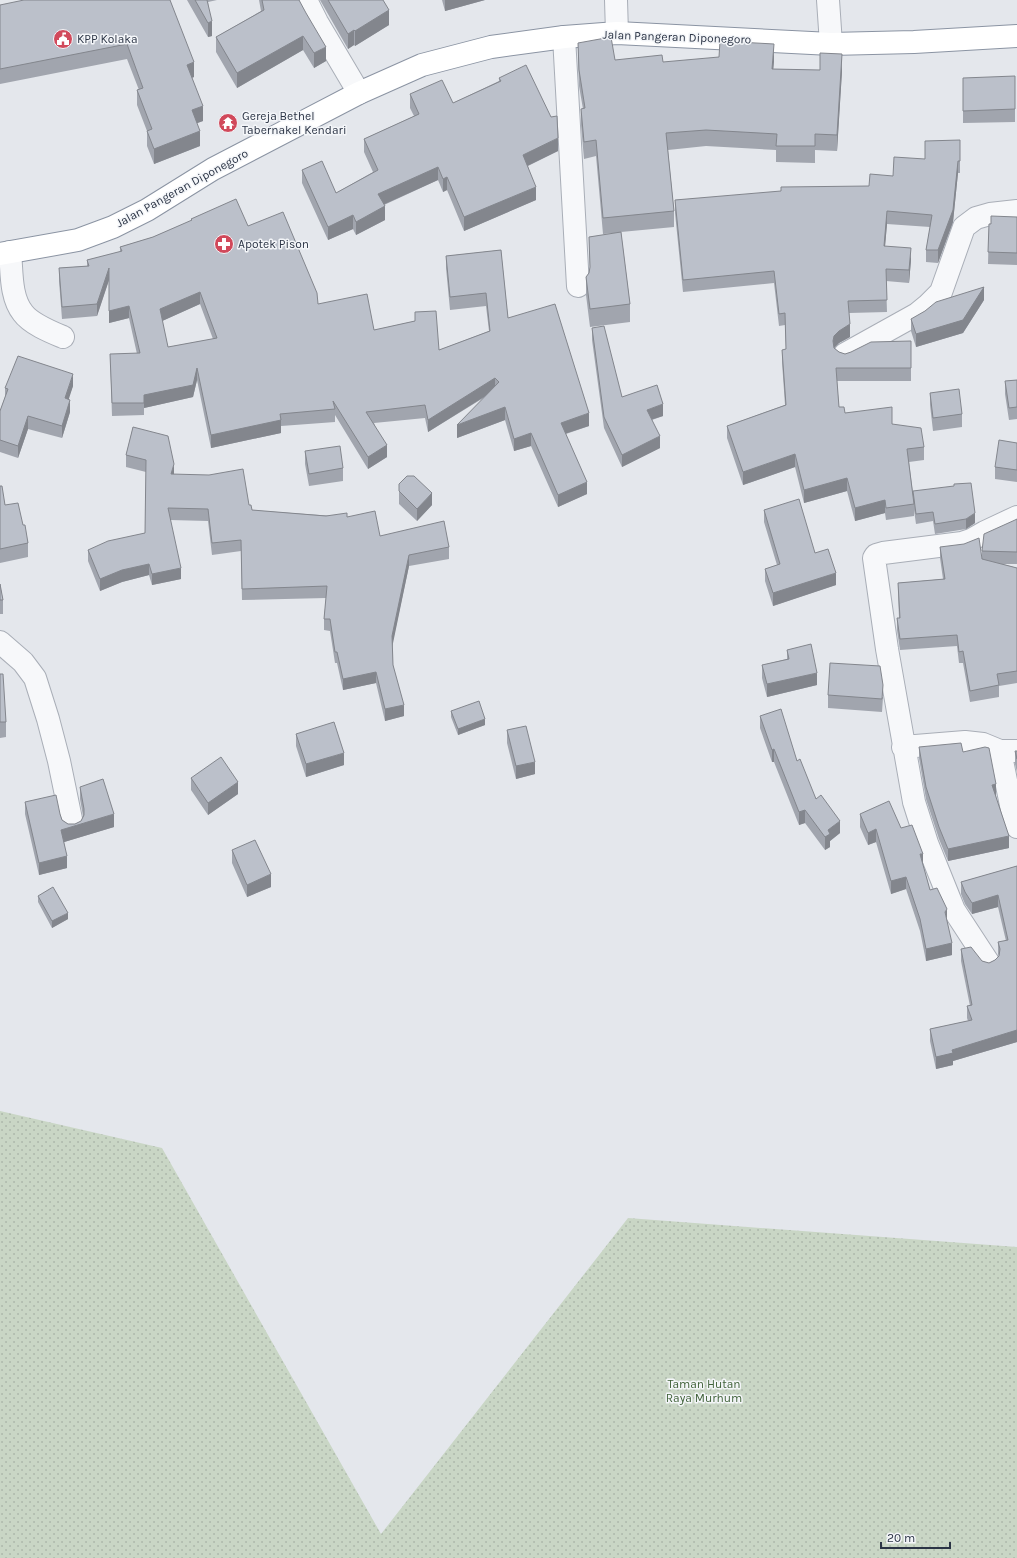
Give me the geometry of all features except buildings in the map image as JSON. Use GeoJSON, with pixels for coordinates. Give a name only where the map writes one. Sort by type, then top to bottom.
{"type":"FeatureCollection","features":[{"type":"Feature","properties":{"kind":"highway","name":"Jalan Pangeran Diponegoro"},"geometry":{"type":"LineString","coordinates":[[5,253],[78,240],[113,227],[147,210],[214,169],[360,93],[422,66],[492,47],[564,37],[617,33],[831,44],[914,42],[1017,36]]}},
{"type":"Feature","properties":{"kind":"street"},"geometry":{"type":"LineString","coordinates":[[306,0],[317,22],[360,93]]}},
{"type":"Feature","properties":{"kind":"street"},"geometry":{"type":"LineString","coordinates":[[616,0],[617,33]]}},
{"type":"Feature","properties":{"kind":"street"},"geometry":{"type":"LineString","coordinates":[[828,0],[831,44]]}},
{"type":"Feature","properties":{"kind":"street"},"geometry":{"type":"LineString","coordinates":[[564,37],[578,286]]}},
{"type":"Feature","properties":{"kind":"street"},"geometry":{"type":"LineString","coordinates":[[845,354],[917,314],[941,292],[964,227],[976,218],[990,214],[1017,211]]}},
{"type":"Feature","properties":{"kind":"street"},"geometry":{"type":"LineString","coordinates":[[5,253],[14,292],[21,310],[24,314],[44,328],[63,337]]}},
{"type":"Feature","properties":{"kind":"street"},"geometry":{"type":"LineString","coordinates":[[988,962],[954,910],[942,882],[914,802],[903,747],[887,649],[875,569],[875,557],[883,553],[962,543],[1017,517]]}},
{"type":"Feature","properties":{"kind":"street"},"geometry":{"type":"LineString","coordinates":[[0,642],[23,662],[35,678],[59,760],[72,824]]}},
{"type":"Feature","properties":{"kind":"street"},"geometry":{"type":"LineString","coordinates":[[903,747],[965,742],[983,744],[1009,751],[1012,810],[1017,827]]}},
{"type":"Feature","properties":{"kind":"green space","name":"Taman Hutan Raya Murhum"},"geometry":{"type":"Polygon","coordinates":[[[0,1111],[162,1148],[381,1534],[628,1218],[1017,1247],[1017,1558],[0,1558],[0,1111]]]}},
{"type":"Feature","properties":{"kind":"place","name":"KPP Kolaka"},"geometry":{"type":"Point","coordinates":[63,39]}},
{"type":"Feature","properties":{"kind":"place","name":"Gereja Bethel Tabernakel Kendari"},"geometry":{"type":"Point","coordinates":[228,123]}},
{"type":"Feature","properties":{"kind":"place","name":"Apotek Pison"},"geometry":{"type":"Point","coordinates":[224,244]}}]}
